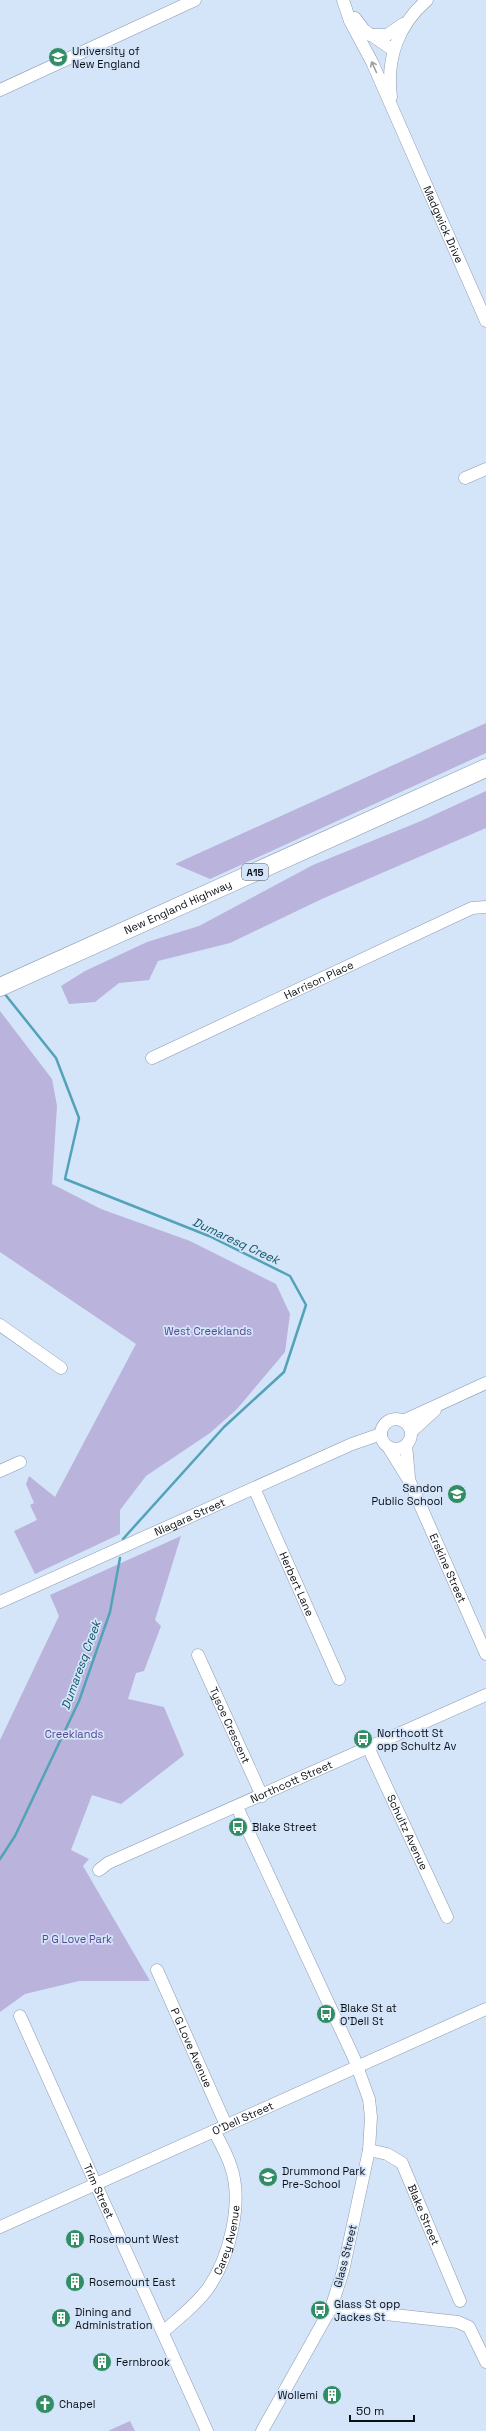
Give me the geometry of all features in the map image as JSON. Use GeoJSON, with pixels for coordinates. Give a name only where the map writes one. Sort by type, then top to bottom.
{"type":"FeatureCollection","features":[{"type":"Feature","properties":{"kind":"highway","name":"New England Highway"},"geometry":{"type":"LineString","coordinates":[[0,986],[486,768]]}},
{"type":"Feature","properties":{"kind":"street"},"geometry":{"type":"LineString","coordinates":[[0,90],[195,0]]}},
{"type":"Feature","properties":{"kind":"street","name":"Madgwick Drive"},"geometry":{"type":"LineString","coordinates":[[343,0],[359,24],[372,62],[400,128],[486,321]]}},
{"type":"Feature","properties":{"kind":"street"},"geometry":{"type":"LineString","coordinates":[[364,36],[387,35],[406,22],[426,0]]}},
{"type":"Feature","properties":{"kind":"street"},"geometry":{"type":"LineString","coordinates":[[393,53],[406,22]]}},
{"type":"Feature","properties":{"kind":"street","name":"Madgwick Drive"},"geometry":{"type":"LineString","coordinates":[[364,36],[393,53],[389,80],[390,93],[400,128]]}},
{"type":"Feature","properties":{"kind":"street"},"geometry":{"type":"LineString","coordinates":[[465,478],[486,469]]}},
{"type":"Feature","properties":{"kind":"street","name":"Harrison Place"},"geometry":{"type":"LineString","coordinates":[[152,1058],[472,908],[486,907]]}},
{"type":"Feature","properties":{"kind":"street"},"geometry":{"type":"LineString","coordinates":[[0,1325],[61,1368]]}},
{"type":"Feature","properties":{"kind":"street"},"geometry":{"type":"LineString","coordinates":[[444,1402],[411,1432],[406,1445],[398,1449],[389,1448],[383,1441],[381,1434],[382,1427],[389,1420],[403,1421],[444,1402],[486,1383]]}},
{"type":"Feature","properties":{"kind":"street"},"geometry":{"type":"LineString","coordinates":[[403,1421],[411,1432]]}},
{"type":"Feature","properties":{"kind":"street","name":"Niagara Street"},"geometry":{"type":"LineString","coordinates":[[0,1602],[352,1444],[381,1434]]}},
{"type":"Feature","properties":{"kind":"street","name":"Erskine Street"},"geometry":{"type":"LineString","coordinates":[[406,1445],[410,1482]]}},
{"type":"Feature","properties":{"kind":"street","name":"Erskine Street"},"geometry":{"type":"LineString","coordinates":[[389,1448],[410,1482],[486,1654]]}},
{"type":"Feature","properties":{"kind":"street"},"geometry":{"type":"LineString","coordinates":[[0,1471],[20,1462]]}},
{"type":"Feature","properties":{"kind":"street","name":"Herbert Lane"},"geometry":{"type":"LineString","coordinates":[[254,1488],[339,1680]]}},
{"type":"Feature","properties":{"kind":"street","name":"Tysoe Crescent"},"geometry":{"type":"LineString","coordinates":[[198,1655],[262,1796]]}},
{"type":"Feature","properties":{"kind":"street","name":"Northcott Street"},"geometry":{"type":"LineString","coordinates":[[99,1870],[108,1863],[262,1796],[486,1695]]}},
{"type":"Feature","properties":{"kind":"street","name":"Schultz Avenue"},"geometry":{"type":"LineString","coordinates":[[368,1747],[447,1917]]}},
{"type":"Feature","properties":{"kind":"street"},"geometry":{"type":"LineString","coordinates":[[237,1807],[357,2066]]}},
{"type":"Feature","properties":{"kind":"street","name":"P G Love Avenue"},"geometry":{"type":"LineString","coordinates":[[157,1970],[226,2125]]}},
{"type":"Feature","properties":{"kind":"street","name":"O'Dell Street"},"geometry":{"type":"LineString","coordinates":[[0,2227],[486,2009]]}},
{"type":"Feature","properties":{"kind":"street","name":"Trim Street"},"geometry":{"type":"LineString","coordinates":[[20,2016],[164,2331],[207,2431]]}},
{"type":"Feature","properties":{"kind":"street","name":"Glass Street"},"geometry":{"type":"LineString","coordinates":[[262,2431],[331,2308],[343,2271],[369,2150],[371,2117],[369,2099],[357,2066]]}},
{"type":"Feature","properties":{"kind":"street","name":"Carey Avenue"},"geometry":{"type":"LineString","coordinates":[[164,2331],[194,2306],[210,2286],[228,2249],[234,2221],[236,2193],[231,2167],[214,2131]]}},
{"type":"Feature","properties":{"kind":"street","name":"Blake Street"},"geometry":{"type":"LineString","coordinates":[[369,2150],[387,2154],[402,2163],[460,2300]]}},
{"type":"Feature","properties":{"kind":"street"},"geometry":{"type":"LineString","coordinates":[[331,2308],[458,2322],[470,2327],[486,2362]]}},
{"type":"Feature","properties":{"kind":"green space"},"geometry":{"type":"Polygon","coordinates":[[[486,723],[486,753],[210,879],[175,864],[486,723]]]}},
{"type":"Feature","properties":{"kind":"green space"},"geometry":{"type":"Polygon","coordinates":[[[486,791],[486,828],[324,898],[230,943],[158,961],[149,980],[119,983],[95,1002],[69,1004],[61,986],[85,971],[147,942],[199,926],[313,865],[421,821],[486,791]]]}},
{"type":"Feature","properties":{"kind":"green space","name":"West Creeklands"},"geometry":{"type":"Polygon","coordinates":[[[0,1011],[52,1079],[57,1106],[52,1184],[101,1209],[190,1241],[276,1284],[290,1314],[285,1352],[237,1409],[210,1433],[146,1476],[120,1510],[120,1534],[35,1574],[14,1531],[37,1520],[30,1505],[34,1503],[26,1484],[29,1476],[55,1497],[136,1344],[0,1252],[0,1011]]]}},
{"type":"Feature","properties":{"kind":"green space","name":"Creeklands"},"geometry":{"type":"Polygon","coordinates":[[[181,1536],[155,1620],[161,1626],[144,1671],[136,1673],[128,1699],[164,1707],[184,1755],[121,1804],[92,1795],[71,1850],[89,1859],[83,1866],[150,1981],[79,1981],[25,1994],[0,2012],[0,1740],[59,1616],[50,1595],[181,1536]]]}},
{"type":"Feature","properties":{"kind":"green space"},"geometry":{"type":"Polygon","coordinates":[[[130,2421],[135,2431],[108,2431],[130,2421]]]}},
{"type":"Feature","properties":{"kind":"waterway","name":"Dumaresq Creek"},"geometry":{"type":"LineString","coordinates":[[4,993],[56,1058],[79,1118],[65,1179],[209,1236],[290,1276],[306,1305],[284,1372],[224,1427],[123,1539]]}},
{"type":"Feature","properties":{"kind":"waterway","name":"Dumaresq Creek"},"geometry":{"type":"LineString","coordinates":[[0,1859],[15,1836],[79,1701],[110,1612],[120,1558]]}},
{"type":"Feature","properties":{"kind":"place","name":"University of New England"},"geometry":{"type":"Point","coordinates":[58,57]}},
{"type":"Feature","properties":{"kind":"place","name":"Sandon Public School"},"geometry":{"type":"Point","coordinates":[457,1494]}},
{"type":"Feature","properties":{"kind":"place","name":"Northcott St opp Schultz Av"},"geometry":{"type":"Point","coordinates":[363,1739]}},
{"type":"Feature","properties":{"kind":"place","name":"Blake Street"},"geometry":{"type":"Point","coordinates":[238,1827]}},
{"type":"Feature","properties":{"kind":"place","name":"Blake St at O'Dell St"},"geometry":{"type":"Point","coordinates":[326,2014]}},
{"type":"Feature","properties":{"kind":"place","name":"Drummond Park Pre-School"},"geometry":{"type":"Point","coordinates":[268,2177]}},
{"type":"Feature","properties":{"kind":"place","name":"Rosemount West"},"geometry":{"type":"Point","coordinates":[75,2239]}},
{"type":"Feature","properties":{"kind":"place","name":"Rosemount East"},"geometry":{"type":"Point","coordinates":[75,2282]}},
{"type":"Feature","properties":{"kind":"place","name":"Glass St opp Jackes St"},"geometry":{"type":"Point","coordinates":[320,2310]}},
{"type":"Feature","properties":{"kind":"place","name":"Dining and Administration"},"geometry":{"type":"Point","coordinates":[61,2318]}},
{"type":"Feature","properties":{"kind":"place","name":"Fernbrook"},"geometry":{"type":"Point","coordinates":[102,2362]}},
{"type":"Feature","properties":{"kind":"place","name":"Wollemi"},"geometry":{"type":"Point","coordinates":[332,2395]}},
{"type":"Feature","properties":{"kind":"place","name":"Chapel"},"geometry":{"type":"Point","coordinates":[45,2404]}},
{"type":"Feature","properties":{"kind":"park label","name":"P G Love Park"},"geometry":{"type":"Point","coordinates":[77,1939]}}]}
